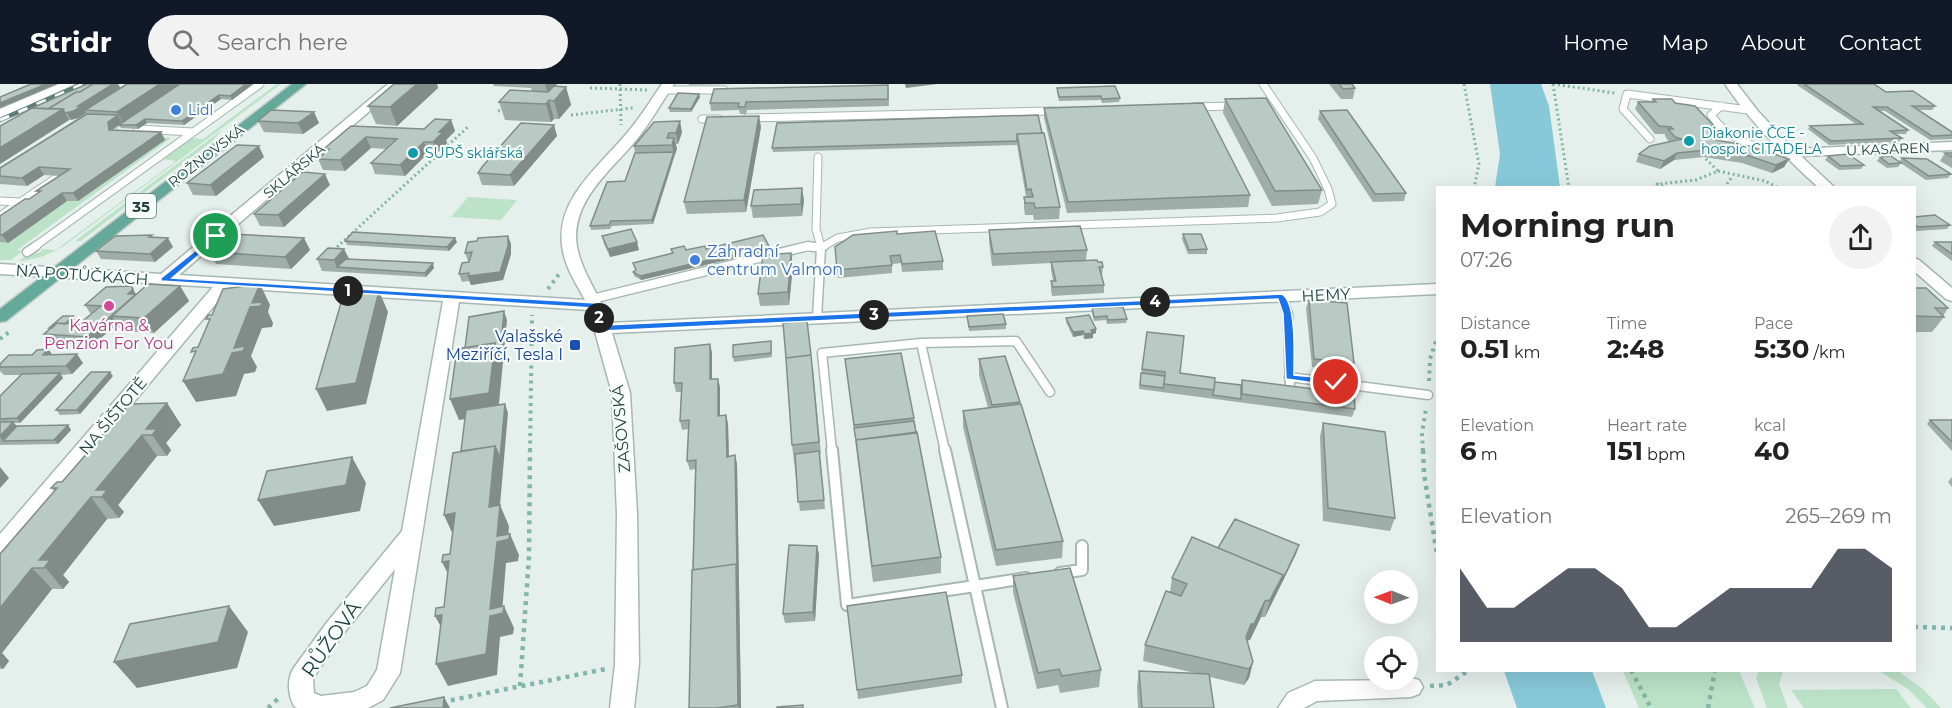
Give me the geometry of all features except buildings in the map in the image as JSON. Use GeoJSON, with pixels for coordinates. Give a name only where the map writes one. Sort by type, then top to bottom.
{"type":"FeatureCollection","features":[{"type":"Feature","properties":{"kind":"main road","name":"ROŽNOVSKÁ"},"geometry":{"type":"LineString","coordinates":[[0,317],[300,84]]}},
{"type":"Feature","properties":{"kind":"street"},"geometry":{"type":"LineString","coordinates":[[0,114],[69,84]]}},
{"type":"Feature","properties":{"kind":"street","name":"SKLÁŘSKÁ"},"geometry":{"type":"LineString","coordinates":[[164,280],[320,150],[395,84]]}},
{"type":"Feature","properties":{"kind":"street"},"geometry":{"type":"LineString","coordinates":[[1731,84],[1748,110],[1788,153],[1826,186]]}},
{"type":"Feature","properties":{"kind":"street","name":"ZAŠOVSKÁ"},"geometry":{"type":"LineString","coordinates":[[622,708],[627,664],[627,514],[621,393],[594,302],[573,263],[569,243],[572,216],[588,185],[633,135],[660,88]]}},
{"type":"Feature","properties":{"kind":"street","name":"U KASÁREN"},"geometry":{"type":"LineString","coordinates":[[1788,153],[1952,146]]}},
{"type":"Feature","properties":{"kind":"street"},"geometry":{"type":"LineString","coordinates":[[1916,265],[1952,296]]}},
{"type":"Feature","properties":{"kind":"street","name":"NA POTŮČKÁCH"},"geometry":{"type":"LineString","coordinates":[[0,270],[536,302],[594,302]]}},
{"type":"Feature","properties":{"kind":"street","name":"NA ŠIŠTOTĚ"},"geometry":{"type":"LineString","coordinates":[[0,548],[225,283]]}},
{"type":"Feature","properties":{"kind":"street","name":"HEMY"},"geometry":{"type":"LineString","coordinates":[[603,328],[1436,289]]}},
{"type":"Feature","properties":{"kind":"street","name":"RŮŽOVÁ"},"geometry":{"type":"LineString","coordinates":[[411,534],[336,627],[301,676],[302,699],[320,707],[357,702],[375,693],[388,673],[452,297]]}},
{"type":"Feature","properties":{"kind":"street"},"geometry":{"type":"LineString","coordinates":[[1290,708],[1296,699],[1315,691],[1364,689]]}},
{"type":"Feature","properties":{"kind":"lane"},"geometry":{"type":"LineString","coordinates":[[27,252],[260,84]]}},
{"type":"Feature","properties":{"kind":"lane"},"geometry":{"type":"LineString","coordinates":[[821,248],[828,241],[871,232],[1277,218],[1320,212],[1332,204],[1329,190],[1309,153],[1263,84]]}},
{"type":"Feature","properties":{"kind":"lane"},"geometry":{"type":"LineString","coordinates":[[660,88],[727,90]]}},
{"type":"Feature","properties":{"kind":"lane"},"geometry":{"type":"LineString","coordinates":[[1650,139],[1623,109],[1627,94],[1748,110]]}},
{"type":"Feature","properties":{"kind":"lane"},"geometry":{"type":"LineString","coordinates":[[1264,105],[1276,105]]}},
{"type":"Feature","properties":{"kind":"lane"},"geometry":{"type":"LineString","coordinates":[[1184,108],[1241,106]]}},
{"type":"Feature","properties":{"kind":"lane"},"geometry":{"type":"LineString","coordinates":[[1721,106],[1711,115],[1716,124],[1729,134],[1759,148],[1788,153]]}},
{"type":"Feature","properties":{"kind":"lane"},"geometry":{"type":"LineString","coordinates":[[738,118],[1058,111]]}},
{"type":"Feature","properties":{"kind":"lane"},"geometry":{"type":"LineString","coordinates":[[702,119],[726,119]]}},
{"type":"Feature","properties":{"kind":"lane"},"geometry":{"type":"LineString","coordinates":[[138,129],[193,132]]}},
{"type":"Feature","properties":{"kind":"lane"},"geometry":{"type":"LineString","coordinates":[[817,318],[821,248],[816,229],[818,157]]}},
{"type":"Feature","properties":{"kind":"lane"},"geometry":{"type":"LineString","coordinates":[[0,216],[58,176]]}},
{"type":"Feature","properties":{"kind":"lane"},"geometry":{"type":"LineString","coordinates":[[0,201],[20,202]]}},
{"type":"Feature","properties":{"kind":"lane"},"geometry":{"type":"LineString","coordinates":[[594,302],[808,246],[821,248]]}},
{"type":"Feature","properties":{"kind":"lane"},"geometry":{"type":"LineString","coordinates":[[1282,297],[1288,314],[1290,392]]}},
{"type":"Feature","properties":{"kind":"lane"},"geometry":{"type":"LineString","coordinates":[[1050,392],[1016,341],[921,343],[822,353],[847,604],[1082,570],[1083,546]]}},
{"type":"Feature","properties":{"kind":"lane"},"geometry":{"type":"LineString","coordinates":[[921,343],[1002,708]]}},
{"type":"Feature","properties":{"kind":"lane"},"geometry":{"type":"LineString","coordinates":[[1289,377],[1428,395]]}},
{"type":"Feature","properties":{"kind":"path"},"geometry":{"type":"LineString","coordinates":[[1464,84],[1479,164],[1474,186]]}},
{"type":"Feature","properties":{"kind":"path"},"geometry":{"type":"LineString","coordinates":[[1569,186],[1553,84],[1627,94]]}},
{"type":"Feature","properties":{"kind":"path"},"geometry":{"type":"LineString","coordinates":[[620,86],[621,132]]}},
{"type":"Feature","properties":{"kind":"path"},"geometry":{"type":"LineString","coordinates":[[590,88],[620,86],[660,88]]}},
{"type":"Feature","properties":{"kind":"path"},"geometry":{"type":"LineString","coordinates":[[571,115],[641,107]]}},
{"type":"Feature","properties":{"kind":"path"},"geometry":{"type":"LineString","coordinates":[[498,111],[508,108]]}},
{"type":"Feature","properties":{"kind":"path"},"geometry":{"type":"LineString","coordinates":[[329,255],[469,126]]}},
{"type":"Feature","properties":{"kind":"path"},"geometry":{"type":"LineString","coordinates":[[1704,157],[1718,171],[1732,177],[1761,179],[1775,186]]}},
{"type":"Feature","properties":{"kind":"path"},"geometry":{"type":"LineString","coordinates":[[1662,186],[1657,184],[1696,180],[1718,171]]}},
{"type":"Feature","properties":{"kind":"path"},"geometry":{"type":"LineString","coordinates":[[1725,186],[1732,177]]}},
{"type":"Feature","properties":{"kind":"path"},"geometry":{"type":"LineString","coordinates":[[520,686],[529,556],[532,309],[536,302]]}},
{"type":"Feature","properties":{"kind":"path"},"geometry":{"type":"LineString","coordinates":[[0,339],[18,324]]}},
{"type":"Feature","properties":{"kind":"path"},"geometry":{"type":"LineString","coordinates":[[1436,341],[1430,359],[1428,395],[1422,433],[1424,474],[1436,548]]}},
{"type":"Feature","properties":{"kind":"path"},"geometry":{"type":"LineString","coordinates":[[1916,627],[1952,628]]}},
{"type":"Feature","properties":{"kind":"path"},"geometry":{"type":"LineString","coordinates":[[435,704],[627,664]]}},
{"type":"Feature","properties":{"kind":"path"},"geometry":{"type":"LineString","coordinates":[[1418,687],[1447,685],[1466,672]]}},
{"type":"Feature","properties":{"kind":"path"},"geometry":{"type":"LineString","coordinates":[[1632,672],[1651,708]]}},
{"type":"Feature","properties":{"kind":"path"},"geometry":{"type":"LineString","coordinates":[[1708,708],[1715,672]]}},
{"type":"Feature","properties":{"kind":"green space"},"geometry":{"type":"Polygon","coordinates":[[[184,84],[118,128],[119,135],[171,138],[17,250],[23,251],[11,260],[0,260],[0,242],[8,243],[67,201],[78,201],[164,140],[113,137],[113,129],[184,84]]]}},
{"type":"Feature","properties":{"kind":"green space"},"geometry":{"type":"Polygon","coordinates":[[[277,84],[281,84],[56,250],[176,161],[161,159],[190,138],[203,139],[277,84]]]}},
{"type":"Feature","properties":{"kind":"green space"},"geometry":{"type":"Polygon","coordinates":[[[223,129],[210,143],[81,241],[75,241],[223,129]]]}},
{"type":"Feature","properties":{"kind":"green space"},"geometry":{"type":"Polygon","coordinates":[[[468,197],[517,200],[501,220],[451,217],[468,197]]]}},
{"type":"Feature","properties":{"kind":"green space"},"geometry":{"type":"Polygon","coordinates":[[[43,249],[56,250],[43,256],[19,261],[31,252],[39,253],[43,249]]]}},
{"type":"Feature","properties":{"kind":"green space"},"geometry":{"type":"Polygon","coordinates":[[[1623,672],[1739,672],[1755,708],[1639,708],[1623,672]]]}},
{"type":"Feature","properties":{"kind":"green space"},"geometry":{"type":"Polygon","coordinates":[[[1758,672],[1783,672],[1779,684],[1788,708],[1767,708],[1756,678],[1758,672]]]}},
{"type":"Feature","properties":{"kind":"green space"},"geometry":{"type":"Polygon","coordinates":[[[1881,672],[1899,672],[1923,689],[1941,708],[1927,708],[1908,689],[1881,672]]]}},
{"type":"Feature","properties":{"kind":"green space"},"geometry":{"type":"Polygon","coordinates":[[[1896,689],[1911,708],[1804,708],[1791,690],[1896,689]]]}},
{"type":"Feature","properties":{"kind":"water"},"geometry":{"type":"Polygon","coordinates":[[[1490,84],[1541,84],[1549,106],[1560,186],[1495,186],[1500,154],[1490,84]]]}},
{"type":"Feature","properties":{"kind":"water"},"geometry":{"type":"Polygon","coordinates":[[[1504,672],[1592,672],[1606,708],[1517,708],[1504,672]]]}},
{"type":"Feature","properties":{"kind":"railway"},"geometry":{"type":"LineString","coordinates":[[0,120],[83,84]]}},
{"type":"Feature","properties":{"kind":"place","name":"Lidl"},"geometry":{"type":"Point","coordinates":[176,110]}},
{"type":"Feature","properties":{"kind":"place","name":"Diakonie ČCE - hospic CITADELA"},"geometry":{"type":"Point","coordinates":[1689,141]}},
{"type":"Feature","properties":{"kind":"place","name":"SUPŠ sklářská"},"geometry":{"type":"Point","coordinates":[413,153]}},
{"type":"Feature","properties":{"kind":"place","name":"Zahradní centrum Valmon"},"geometry":{"type":"Point","coordinates":[695,260]}},
{"type":"Feature","properties":{"kind":"place","name":"Kavárna & Penzion For You"},"geometry":{"type":"Point","coordinates":[109,306]}},
{"type":"Feature","properties":{"kind":"place","name":"Valašské Meziříčí, Tesla I"},"geometry":{"type":"Point","coordinates":[575,345]}},
{"type":"Feature","properties":{"kind":"route"},"geometry":{"type":"LineString","coordinates":[[216,236],[164,280],[596,306],[603,328],[1282,297],[1288,314],[1289,377],[1336,382]]}}]}
